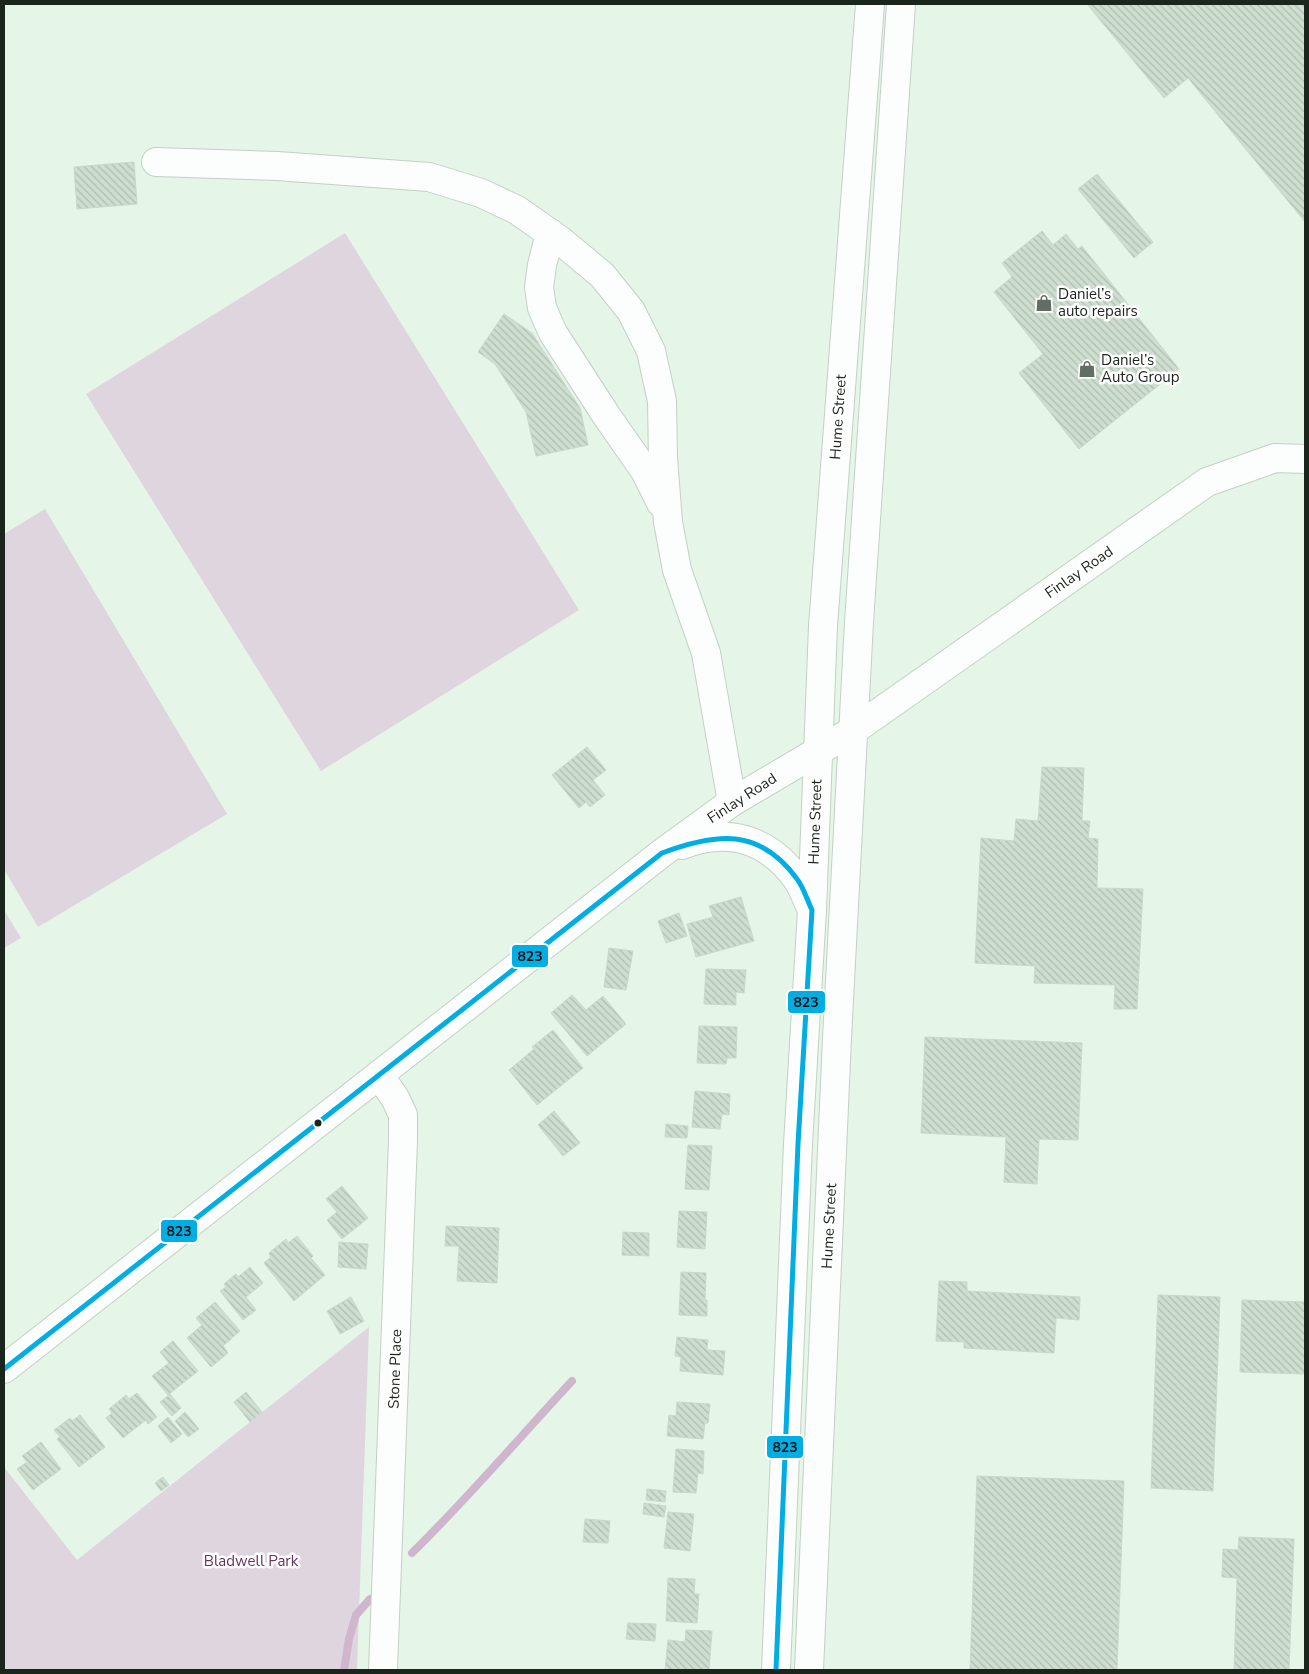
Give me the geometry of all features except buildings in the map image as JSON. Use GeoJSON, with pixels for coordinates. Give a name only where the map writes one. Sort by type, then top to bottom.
{"type":"FeatureCollection","features":[{"type":"Feature","properties":{"kind":"main road","name":"Hume Street"},"geometry":{"type":"LineString","coordinates":[[776,1670],[798,1144],[812,910],[823,626],[870,4]]}},
{"type":"Feature","properties":{"kind":"main road","name":"Hume Street"},"geometry":{"type":"LineString","coordinates":[[809,1670],[836,1057],[859,612],[901,4]]}},
{"type":"Feature","properties":{"kind":"main road"},"geometry":{"type":"LineString","coordinates":[[156,162],[278,166],[429,177],[481,193],[517,210],[550,233],[602,275],[631,311],[651,351],[662,401],[668,516],[677,570],[706,654],[732,802]]}},
{"type":"Feature","properties":{"kind":"main road"},"geometry":{"type":"LineString","coordinates":[[550,233],[539,287],[542,308],[553,333],[645,471],[668,516]]}},
{"type":"Feature","properties":{"kind":"main road","name":"Finlay Road"},"geometry":{"type":"LineString","coordinates":[[4,1370],[662,853],[732,802],[854,730],[1207,482],[1275,458],[1305,459]]}},
{"type":"Feature","properties":{"kind":"main road"},"geometry":{"type":"LineString","coordinates":[[662,853],[692,842],[718,836],[740,838],[761,846],[779,859],[797,880],[812,910]]}},
{"type":"Feature","properties":{"kind":"main road","name":"Stone Place"},"geometry":{"type":"LineString","coordinates":[[379,1075],[395,1098],[403,1115],[383,1670]]}},
{"type":"Feature","properties":{"kind":"green space"},"geometry":{"type":"Polygon","coordinates":[[[345,233],[579,610],[321,771],[86,394],[345,233]]]}},
{"type":"Feature","properties":{"kind":"green space"},"geometry":{"type":"Polygon","coordinates":[[[45,509],[227,814],[38,927],[4,869],[4,534],[45,509]]]}},
{"type":"Feature","properties":{"kind":"green space"},"geometry":{"type":"Polygon","coordinates":[[[4,910],[21,938],[4,948],[4,910]]]}},
{"type":"Feature","properties":{"kind":"green space","name":"Bladwell Park"},"geometry":{"type":"Polygon","coordinates":[[[369,1327],[357,1670],[4,1670],[4,1467],[77,1560],[369,1327]]]}},
{"type":"Feature","properties":{"kind":"waterway"},"geometry":{"type":"LineString","coordinates":[[412,1553],[572,1381]]}},
{"type":"Feature","properties":{"kind":"waterway"},"geometry":{"type":"LineString","coordinates":[[344,1670],[349,1639],[356,1615],[370,1599]]}},
{"type":"Feature","properties":{"kind":"transit line","name":"823"},"geometry":{"type":"LineString","coordinates":[[4,1369],[662,853],[701,841],[718,839],[736,839],[752,843],[767,850],[783,862],[804,890],[812,910],[798,1144],[776,1670]]}},
{"type":"Feature","properties":{"kind":"place","name":"Daniel’s auto repairs"},"geometry":{"type":"Point","coordinates":[1044,303]}},
{"type":"Feature","properties":{"kind":"place","name":"Daniel’s Auto Group"},"geometry":{"type":"Point","coordinates":[1087,369]}}]}
